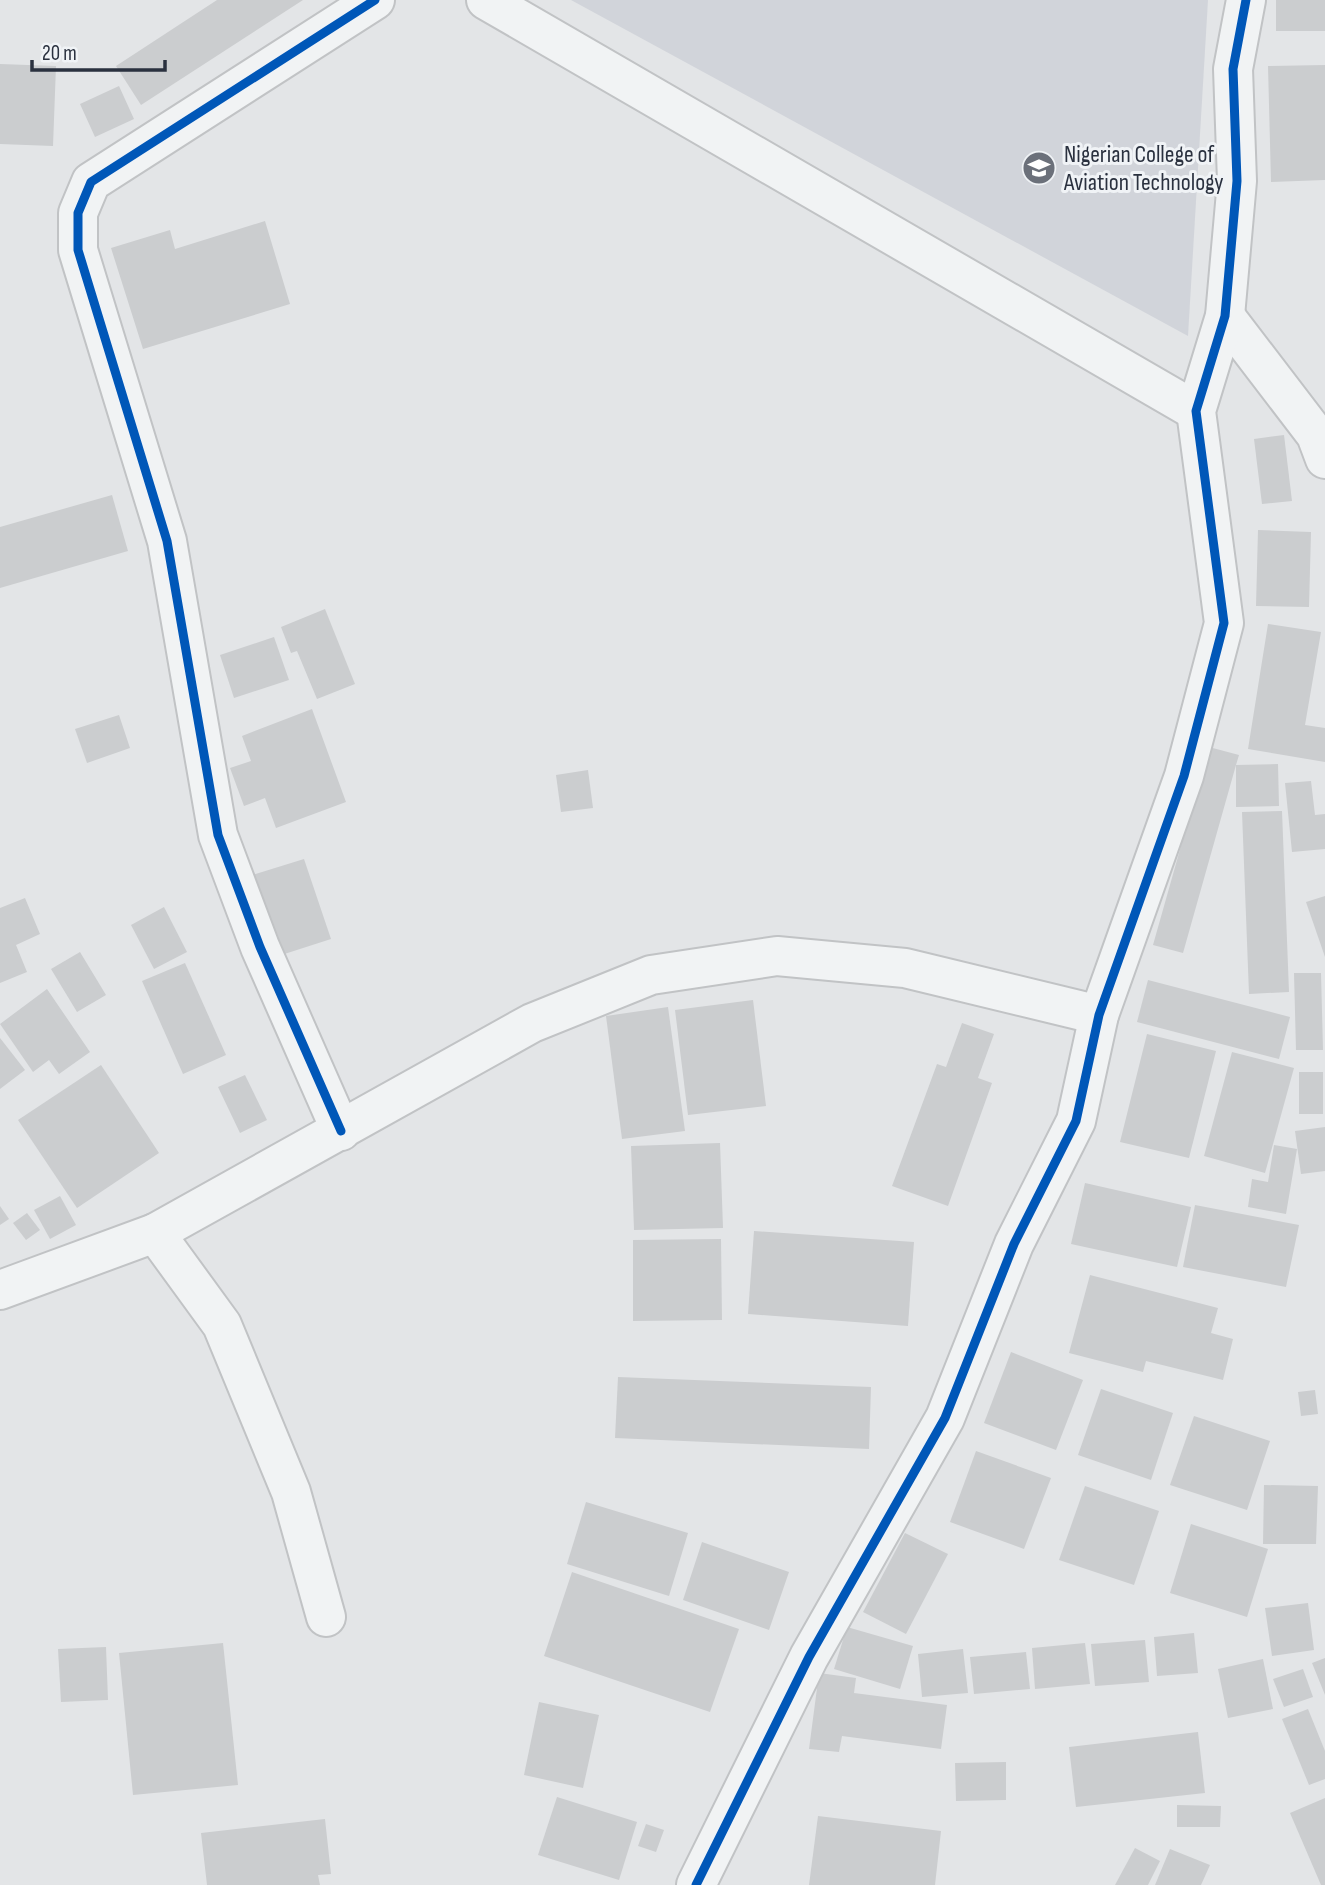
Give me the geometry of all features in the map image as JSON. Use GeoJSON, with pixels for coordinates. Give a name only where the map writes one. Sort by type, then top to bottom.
{"type":"FeatureCollection","features":[{"type":"Feature","properties":{"kind":"street"},"geometry":{"type":"LineString","coordinates":[[341,1131],[260,947],[218,835],[167,541],[78,250],[78,213],[91,182],[375,0]]}},
{"type":"Feature","properties":{"kind":"street"},"geometry":{"type":"LineString","coordinates":[[486,0],[1196,411]]}},
{"type":"Feature","properties":{"kind":"street"},"geometry":{"type":"LineString","coordinates":[[696,1885],[809,1657],[945,1418],[1014,1244],[1076,1121],[1099,1015],[1184,776],[1224,623],[1196,411],[1225,316],[1237,181],[1233,69],[1246,0]]}},
{"type":"Feature","properties":{"kind":"street"},"geometry":{"type":"LineString","coordinates":[[1225,316],[1316,435],[1325,459]]}},
{"type":"Feature","properties":{"kind":"street"},"geometry":{"type":"LineString","coordinates":[[0,1290],[155,1233],[532,1023],[651,975],[777,956],[905,968],[1099,1015]]}},
{"type":"Feature","properties":{"kind":"street"},"geometry":{"type":"LineString","coordinates":[[155,1233],[222,1325],[291,1492],[326,1617]]}},
{"type":"Feature","properties":{"kind":"shaded area","name":"Nigerian College of Aviation Technology"},"geometry":{"type":"Polygon","coordinates":[[[571,0],[1208,0],[1188,336],[571,0]]]}},
{"type":"Feature","properties":{"kind":"building"},"geometry":{"type":"Polygon","coordinates":[[[217,0],[303,0],[141,105],[116,66],[217,0]]]}},
{"type":"Feature","properties":{"kind":"building"},"geometry":{"type":"Polygon","coordinates":[[[1276,0],[1325,0],[1325,31],[1276,31],[1276,0]]]}},
{"type":"Feature","properties":{"kind":"building"},"geometry":{"type":"Polygon","coordinates":[[[0,64],[56,66],[53,146],[0,144],[0,64]]]}},
{"type":"Feature","properties":{"kind":"building"},"geometry":{"type":"Polygon","coordinates":[[[1325,65],[1325,180],[1271,182],[1268,66],[1325,65]]]}},
{"type":"Feature","properties":{"kind":"building"},"geometry":{"type":"Polygon","coordinates":[[[119,86],[134,119],[95,137],[80,104],[119,86]]]}},
{"type":"Feature","properties":{"kind":"building"},"geometry":{"type":"Polygon","coordinates":[[[265,221],[290,304],[143,349],[111,248],[170,230],[175,249],[265,221]]]}},
{"type":"Feature","properties":{"kind":"building"},"geometry":{"type":"Polygon","coordinates":[[[1284,435],[1292,501],[1262,504],[1254,439],[1284,435]]]}},
{"type":"Feature","properties":{"kind":"building"},"geometry":{"type":"Polygon","coordinates":[[[112,495],[128,551],[0,588],[0,527],[112,495]]]}},
{"type":"Feature","properties":{"kind":"building"},"geometry":{"type":"Polygon","coordinates":[[[1258,530],[1311,532],[1309,607],[1256,606],[1258,530]]]}},
{"type":"Feature","properties":{"kind":"building"},"geometry":{"type":"Polygon","coordinates":[[[325,609],[355,684],[317,699],[297,651],[291,653],[281,627],[325,609]]]}},
{"type":"Feature","properties":{"kind":"building"},"geometry":{"type":"Polygon","coordinates":[[[1268,624],[1321,632],[1305,725],[1325,728],[1325,762],[1248,749],[1268,624]]]}},
{"type":"Feature","properties":{"kind":"building"},"geometry":{"type":"Polygon","coordinates":[[[274,637],[289,680],[234,698],[220,655],[274,637]]]}},
{"type":"Feature","properties":{"kind":"building"},"geometry":{"type":"Polygon","coordinates":[[[312,709],[346,802],[276,828],[265,798],[244,806],[230,768],[251,761],[242,736],[312,709]]]}},
{"type":"Feature","properties":{"kind":"building"},"geometry":{"type":"Polygon","coordinates":[[[119,715],[130,748],[87,763],[75,729],[119,715]]]}},
{"type":"Feature","properties":{"kind":"building"},"geometry":{"type":"Polygon","coordinates":[[[1209,747],[1239,755],[1183,953],[1153,945],[1209,747]]]}},
{"type":"Feature","properties":{"kind":"building"},"geometry":{"type":"Polygon","coordinates":[[[1278,764],[1279,806],[1236,807],[1236,765],[1278,764]]]}},
{"type":"Feature","properties":{"kind":"building"},"geometry":{"type":"Polygon","coordinates":[[[588,770],[593,808],[561,812],[556,775],[588,770]]]}},
{"type":"Feature","properties":{"kind":"building"},"geometry":{"type":"Polygon","coordinates":[[[1311,781],[1315,815],[1325,814],[1325,849],[1292,852],[1285,783],[1311,781]]]}},
{"type":"Feature","properties":{"kind":"building"},"geometry":{"type":"Polygon","coordinates":[[[1282,811],[1289,992],[1249,994],[1242,812],[1282,811]]]}},
{"type":"Feature","properties":{"kind":"building"},"geometry":{"type":"Polygon","coordinates":[[[304,859],[331,939],[272,958],[246,877],[304,859]]]}},
{"type":"Feature","properties":{"kind":"building"},"geometry":{"type":"Polygon","coordinates":[[[1325,896],[1325,957],[1306,902],[1325,896]]]}},
{"type":"Feature","properties":{"kind":"building"},"geometry":{"type":"Polygon","coordinates":[[[25,898],[40,934],[16,945],[27,972],[0,983],[0,908],[25,898]]]}},
{"type":"Feature","properties":{"kind":"building"},"geometry":{"type":"Polygon","coordinates":[[[164,907],[187,952],[154,969],[131,925],[164,907]]]}},
{"type":"Feature","properties":{"kind":"building"},"geometry":{"type":"Polygon","coordinates":[[[80,952],[106,995],[77,1012],[51,969],[80,952]]]}},
{"type":"Feature","properties":{"kind":"building"},"geometry":{"type":"Polygon","coordinates":[[[185,963],[226,1055],[183,1074],[142,981],[185,963]]]}},
{"type":"Feature","properties":{"kind":"building"},"geometry":{"type":"Polygon","coordinates":[[[1294,973],[1321,973],[1323,1050],[1296,1050],[1294,973]]]}},
{"type":"Feature","properties":{"kind":"building"},"geometry":{"type":"Polygon","coordinates":[[[1148,980],[1290,1017],[1279,1059],[1137,1022],[1148,980]]]}},
{"type":"Feature","properties":{"kind":"building"},"geometry":{"type":"Polygon","coordinates":[[[47,989],[90,1052],[59,1074],[49,1060],[33,1072],[0,1024],[47,989]]]}},
{"type":"Feature","properties":{"kind":"building"},"geometry":{"type":"Polygon","coordinates":[[[753,1000],[766,1106],[688,1115],[675,1010],[753,1000]]]}},
{"type":"Feature","properties":{"kind":"building"},"geometry":{"type":"Polygon","coordinates":[[[668,1007],[685,1131],[622,1139],[606,1016],[668,1007]]]}},
{"type":"Feature","properties":{"kind":"building"},"geometry":{"type":"Polygon","coordinates":[[[962,1023],[994,1034],[978,1078],[992,1083],[948,1206],[892,1186],[937,1064],[946,1067],[962,1023]]]}},
{"type":"Feature","properties":{"kind":"building"},"geometry":{"type":"Polygon","coordinates":[[[1147,1034],[1216,1051],[1189,1158],[1120,1142],[1147,1034]]]}},
{"type":"Feature","properties":{"kind":"building"},"geometry":{"type":"Polygon","coordinates":[[[0,1038],[25,1070],[0,1089],[0,1038]]]}},
{"type":"Feature","properties":{"kind":"building"},"geometry":{"type":"Polygon","coordinates":[[[1232,1052],[1294,1068],[1265,1173],[1204,1156],[1232,1052]]]}},
{"type":"Feature","properties":{"kind":"building"},"geometry":{"type":"Polygon","coordinates":[[[101,1065],[159,1153],[77,1208],[18,1120],[101,1065]]]}},
{"type":"Feature","properties":{"kind":"building"},"geometry":{"type":"Polygon","coordinates":[[[1299,1072],[1323,1072],[1323,1114],[1299,1114],[1299,1072]]]}},
{"type":"Feature","properties":{"kind":"building"},"geometry":{"type":"Polygon","coordinates":[[[245,1075],[267,1120],[240,1133],[218,1087],[245,1075]]]}},
{"type":"Feature","properties":{"kind":"building"},"geometry":{"type":"Polygon","coordinates":[[[1325,1127],[1325,1171],[1301,1174],[1295,1131],[1325,1127]]]}},
{"type":"Feature","properties":{"kind":"building"},"geometry":{"type":"Polygon","coordinates":[[[720,1143],[723,1228],[634,1230],[631,1146],[720,1143]]]}},
{"type":"Feature","properties":{"kind":"building"},"geometry":{"type":"Polygon","coordinates":[[[1274,1145],[1297,1149],[1286,1214],[1248,1207],[1252,1179],[1268,1182],[1274,1145]]]}},
{"type":"Feature","properties":{"kind":"building"},"geometry":{"type":"Polygon","coordinates":[[[1085,1183],[1191,1207],[1177,1267],[1071,1244],[1085,1183]]]}},
{"type":"Feature","properties":{"kind":"building"},"geometry":{"type":"Polygon","coordinates":[[[60,1196],[76,1225],[50,1239],[34,1210],[60,1196]]]}},
{"type":"Feature","properties":{"kind":"building"},"geometry":{"type":"Polygon","coordinates":[[[1195,1205],[1299,1225],[1286,1287],[1183,1267],[1195,1205]]]}},
{"type":"Feature","properties":{"kind":"building"},"geometry":{"type":"Polygon","coordinates":[[[0,1206],[9,1219],[0,1225],[0,1206]]]}},
{"type":"Feature","properties":{"kind":"building"},"geometry":{"type":"Polygon","coordinates":[[[27,1213],[40,1230],[26,1240],[13,1223],[27,1213]]]}},
{"type":"Feature","properties":{"kind":"building"},"geometry":{"type":"Polygon","coordinates":[[[754,1231],[914,1242],[908,1326],[748,1314],[754,1231]]]}},
{"type":"Feature","properties":{"kind":"building"},"geometry":{"type":"Polygon","coordinates":[[[721,1239],[722,1320],[633,1321],[633,1240],[721,1239]]]}},
{"type":"Feature","properties":{"kind":"building"},"geometry":{"type":"Polygon","coordinates":[[[1090,1275],[1218,1308],[1211,1333],[1233,1339],[1223,1380],[1146,1361],[1143,1372],[1069,1353],[1090,1275]]]}},
{"type":"Feature","properties":{"kind":"building"},"geometry":{"type":"Polygon","coordinates":[[[1011,1352],[1083,1380],[1056,1450],[984,1423],[1011,1352]]]}},
{"type":"Feature","properties":{"kind":"building"},"geometry":{"type":"Polygon","coordinates":[[[618,1377],[871,1387],[869,1449],[615,1438],[618,1377]]]}},
{"type":"Feature","properties":{"kind":"building"},"geometry":{"type":"Polygon","coordinates":[[[1101,1389],[1173,1413],[1151,1480],[1078,1455],[1101,1389]]]}},
{"type":"Feature","properties":{"kind":"building"},"geometry":{"type":"Polygon","coordinates":[[[1315,1390],[1318,1414],[1301,1416],[1298,1392],[1315,1390]]]}},
{"type":"Feature","properties":{"kind":"building"},"geometry":{"type":"Polygon","coordinates":[[[1194,1416],[1270,1441],[1247,1510],[1170,1485],[1194,1416]]]}},
{"type":"Feature","properties":{"kind":"building"},"geometry":{"type":"Polygon","coordinates":[[[976,1451],[1051,1478],[1024,1549],[950,1522],[976,1451]]]}},
{"type":"Feature","properties":{"kind":"building"},"geometry":{"type":"Polygon","coordinates":[[[1264,1485],[1318,1486],[1316,1544],[1263,1544],[1264,1485]]]}},
{"type":"Feature","properties":{"kind":"building"},"geometry":{"type":"Polygon","coordinates":[[[1085,1486],[1159,1511],[1134,1585],[1059,1560],[1085,1486]]]}},
{"type":"Feature","properties":{"kind":"building"},"geometry":{"type":"Polygon","coordinates":[[[586,1502],[688,1533],[669,1596],[567,1564],[586,1502]]]}},
{"type":"Feature","properties":{"kind":"building"},"geometry":{"type":"Polygon","coordinates":[[[1191,1524],[1268,1549],[1247,1617],[1170,1593],[1191,1524]]]}},
{"type":"Feature","properties":{"kind":"building"},"geometry":{"type":"Polygon","coordinates":[[[905,1533],[948,1554],[906,1634],[863,1612],[905,1533]]]}},
{"type":"Feature","properties":{"kind":"building"},"geometry":{"type":"Polygon","coordinates":[[[702,1542],[789,1572],[769,1630],[683,1600],[702,1542]]]}},
{"type":"Feature","properties":{"kind":"building"},"geometry":{"type":"Polygon","coordinates":[[[572,1572],[739,1629],[710,1712],[544,1656],[572,1572]]]}},
{"type":"Feature","properties":{"kind":"building"},"geometry":{"type":"Polygon","coordinates":[[[1308,1603],[1314,1650],[1272,1656],[1265,1608],[1308,1603]]]}},
{"type":"Feature","properties":{"kind":"building"},"geometry":{"type":"Polygon","coordinates":[[[847,1627],[913,1646],[900,1689],[834,1669],[847,1627]]]}},
{"type":"Feature","properties":{"kind":"building"},"geometry":{"type":"Polygon","coordinates":[[[1194,1633],[1198,1673],[1157,1676],[1154,1637],[1194,1633]]]}},
{"type":"Feature","properties":{"kind":"building"},"geometry":{"type":"Polygon","coordinates":[[[1145,1640],[1149,1682],[1095,1686],[1091,1644],[1145,1640]]]}},
{"type":"Feature","properties":{"kind":"building"},"geometry":{"type":"Polygon","coordinates":[[[223,1643],[238,1785],[133,1795],[119,1653],[223,1643]]]}},
{"type":"Feature","properties":{"kind":"building"},"geometry":{"type":"Polygon","coordinates":[[[1085,1643],[1090,1684],[1035,1689],[1032,1648],[1085,1643]]]}},
{"type":"Feature","properties":{"kind":"building"},"geometry":{"type":"Polygon","coordinates":[[[106,1647],[108,1700],[61,1702],[58,1649],[106,1647]]]}},
{"type":"Feature","properties":{"kind":"building"},"geometry":{"type":"Polygon","coordinates":[[[963,1649],[968,1693],[922,1697],[918,1654],[963,1649]]]}},
{"type":"Feature","properties":{"kind":"building"},"geometry":{"type":"Polygon","coordinates":[[[1026,1652],[1030,1689],[974,1694],[970,1657],[1026,1652]]]}},
{"type":"Feature","properties":{"kind":"building"},"geometry":{"type":"Polygon","coordinates":[[[1325,1658],[1325,1695],[1312,1663],[1325,1658]]]}},
{"type":"Feature","properties":{"kind":"building"},"geometry":{"type":"Polygon","coordinates":[[[1263,1659],[1273,1709],[1228,1718],[1218,1669],[1263,1659]]]}},
{"type":"Feature","properties":{"kind":"building"},"geometry":{"type":"Polygon","coordinates":[[[1303,1669],[1313,1697],[1284,1707],[1273,1679],[1303,1669]]]}},
{"type":"Feature","properties":{"kind":"building"},"geometry":{"type":"Polygon","coordinates":[[[819,1673],[856,1678],[854,1693],[947,1705],[941,1749],[842,1736],[839,1752],[809,1749],[819,1673]]]}},
{"type":"Feature","properties":{"kind":"building"},"geometry":{"type":"Polygon","coordinates":[[[539,1702],[599,1715],[583,1788],[524,1775],[539,1702]]]}},
{"type":"Feature","properties":{"kind":"building"},"geometry":{"type":"Polygon","coordinates":[[[1308,1709],[1325,1751],[1325,1779],[1309,1785],[1282,1719],[1308,1709]]]}},
{"type":"Feature","properties":{"kind":"building"},"geometry":{"type":"Polygon","coordinates":[[[1198,1732],[1205,1793],[1076,1807],[1069,1747],[1198,1732]]]}},
{"type":"Feature","properties":{"kind":"building"},"geometry":{"type":"Polygon","coordinates":[[[1006,1762],[1006,1800],[956,1801],[955,1763],[1006,1762]]]}},
{"type":"Feature","properties":{"kind":"building"},"geometry":{"type":"Polygon","coordinates":[[[557,1797],[637,1822],[619,1880],[538,1855],[557,1797]]]}},
{"type":"Feature","properties":{"kind":"building"},"geometry":{"type":"Polygon","coordinates":[[[1325,1798],[1325,1885],[1321,1885],[1290,1813],[1325,1798]]]}},
{"type":"Feature","properties":{"kind":"building"},"geometry":{"type":"Polygon","coordinates":[[[1177,1805],[1221,1806],[1220,1827],[1177,1827],[1177,1805]]]}},
{"type":"Feature","properties":{"kind":"building"},"geometry":{"type":"Polygon","coordinates":[[[818,1816],[941,1831],[935,1885],[809,1885],[818,1816]]]}},
{"type":"Feature","properties":{"kind":"building"},"geometry":{"type":"Polygon","coordinates":[[[325,1819],[331,1874],[318,1875],[320,1885],[207,1885],[201,1833],[325,1819]]]}},
{"type":"Feature","properties":{"kind":"building"},"geometry":{"type":"Polygon","coordinates":[[[646,1824],[664,1830],[656,1852],[638,1846],[646,1824]]]}},
{"type":"Feature","properties":{"kind":"building"},"geometry":{"type":"Polygon","coordinates":[[[1135,1848],[1160,1861],[1148,1885],[1115,1885],[1135,1848]]]}},
{"type":"Feature","properties":{"kind":"building"},"geometry":{"type":"Polygon","coordinates":[[[1170,1849],[1210,1865],[1201,1885],[1155,1885],[1170,1849]]]}},
{"type":"Feature","properties":{"kind":"cycle path"},"geometry":{"type":"LineString","coordinates":[[341,1131],[260,947],[218,835],[167,541],[78,250],[78,213],[91,182],[375,0]]}},
{"type":"Feature","properties":{"kind":"cycle path"},"geometry":{"type":"LineString","coordinates":[[696,1885],[809,1657],[945,1418],[1014,1244],[1076,1121],[1099,1015],[1184,776],[1224,623],[1196,411],[1225,316],[1237,181],[1233,69],[1246,0]]}},
{"type":"Feature","properties":{"kind":"place","name":"Nigerian College of Aviation Technology"},"geometry":{"type":"Point","coordinates":[1039,168]}}]}
